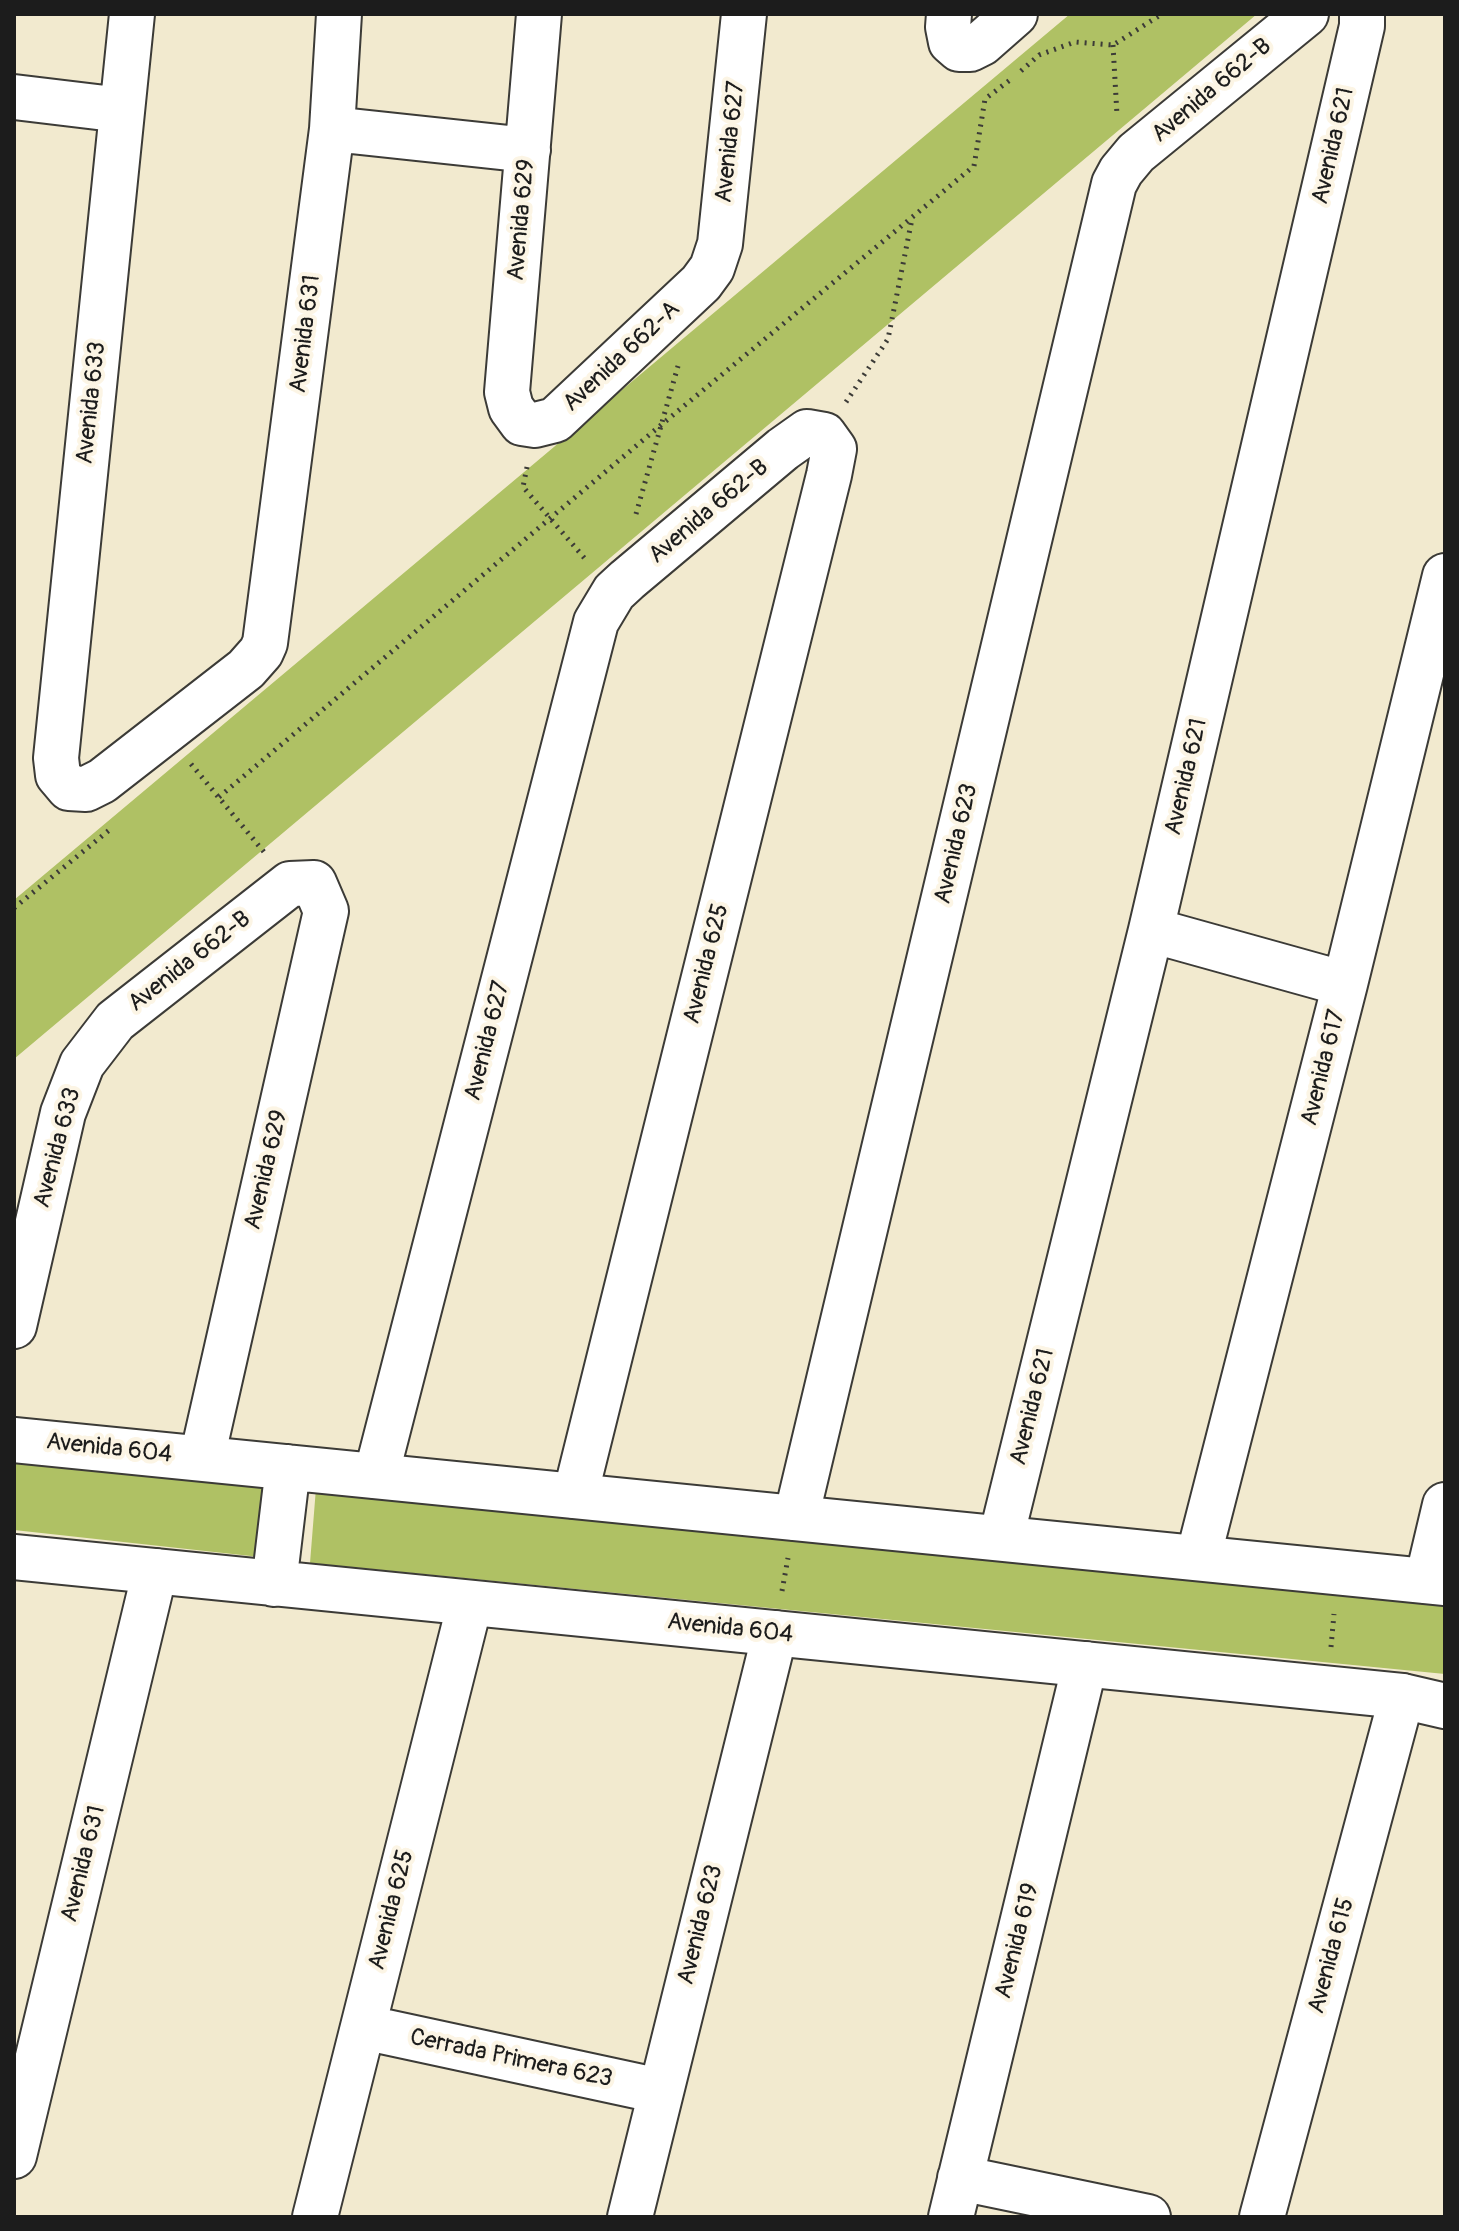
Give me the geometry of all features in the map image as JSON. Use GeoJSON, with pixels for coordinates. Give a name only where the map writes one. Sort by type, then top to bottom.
{"type":"FeatureCollection","features":[{"type":"Feature","properties":{"kind":"street","name":"Avenida 633"},"geometry":{"type":"LineString","coordinates":[[132,14],[56,758],[58,775],[69,788],[86,789],[102,781],[246,669],[261,652]]}},
{"type":"Feature","properties":{"kind":"street","name":"Avenida 631"},"geometry":{"type":"LineString","coordinates":[[261,652],[267,632],[332,129],[339,14]]}},
{"type":"Feature","properties":{"kind":"street","name":"Avenida 629"},"geometry":{"type":"LineString","coordinates":[[528,424],[511,408],[507,392],[539,14]]}},
{"type":"Feature","properties":{"kind":"street","name":"Avenida 627"},"geometry":{"type":"LineString","coordinates":[[712,268],[720,244],[744,14]]}},
{"type":"Feature","properties":{"kind":"street"},"geometry":{"type":"LineString","coordinates":[[954,31],[970,49],[982,43],[1015,14]]}},
{"type":"Feature","properties":{"kind":"street","name":"Avenida 662-B"},"geometry":{"type":"LineString","coordinates":[[1121,171],[1136,153],[1306,14]]}},
{"type":"Feature","properties":{"kind":"street","name":"Avenida 621"},"geometry":{"type":"LineString","coordinates":[[1001,1538],[1151,930],[1359,41],[1362,14]]}},
{"type":"Feature","properties":{"kind":"street"},"geometry":{"type":"LineString","coordinates":[[14,97],[122,110]]}},
{"type":"Feature","properties":{"kind":"street"},"geometry":{"type":"LineString","coordinates":[[332,129],[528,150]]}},
{"type":"Feature","properties":{"kind":"street","name":"Avenida 623"},"geometry":{"type":"LineString","coordinates":[[796,1518],[1107,213],[1114,184],[1121,171]]}},
{"type":"Feature","properties":{"kind":"street","name":"Avenida 662-A"},"geometry":{"type":"LineString","coordinates":[[528,424],[555,420],[701,283],[712,268]]}},
{"type":"Feature","properties":{"kind":"street","name":"Avenida 662-B"},"geometry":{"type":"LineString","coordinates":[[609,600],[807,432],[824,435]]}},
{"type":"Feature","properties":{"kind":"street","name":"Avenida 625"},"geometry":{"type":"LineString","coordinates":[[575,1496],[829,475],[834,449],[824,435]]}},
{"type":"Feature","properties":{"kind":"street","name":"Avenida 617"},"geometry":{"type":"LineString","coordinates":[[1198,1558],[1345,984],[1445,576]]}},
{"type":"Feature","properties":{"kind":"street","name":"Avenida 627"},"geometry":{"type":"LineString","coordinates":[[376,1476],[591,636],[609,600]]}},
{"type":"Feature","properties":{"kind":"street","name":"Avenida 629"},"geometry":{"type":"LineString","coordinates":[[202,1458],[326,911],[302,884]]}},
{"type":"Feature","properties":{"kind":"street","name":"Avenida 662-B"},"geometry":{"type":"LineString","coordinates":[[82,1064],[115,1021],[302,884]]}},
{"type":"Feature","properties":{"kind":"street"},"geometry":{"type":"LineString","coordinates":[[1151,930],[1345,984]]}},
{"type":"Feature","properties":{"kind":"street","name":"Avenida 633"},"geometry":{"type":"LineString","coordinates":[[14,1326],[63,1113],[82,1064]]}},
{"type":"Feature","properties":{"kind":"street","name":"Avenida 604"},"geometry":{"type":"LineString","coordinates":[[14,1440],[1436,1582]]}},
{"type":"Feature","properties":{"kind":"street"},"geometry":{"type":"LineString","coordinates":[[274,1584],[288,1467]]}},
{"type":"Feature","properties":{"kind":"street"},"geometry":{"type":"LineString","coordinates":[[1436,1582],[1445,1505]]}},
{"type":"Feature","properties":{"kind":"street","name":"Avenida 604"},"geometry":{"type":"LineString","coordinates":[[14,1557],[1327,1688],[1402,1696],[1445,1706]]}},
{"type":"Feature","properties":{"kind":"street","name":"Avenida 631"},"geometry":{"type":"LineString","coordinates":[[14,2156],[155,1571]]}},
{"type":"Feature","properties":{"kind":"street","name":"Avenida 625"},"geometry":{"type":"LineString","coordinates":[[315,2217],[470,1603]]}},
{"type":"Feature","properties":{"kind":"street","name":"Avenida 623"},"geometry":{"type":"LineString","coordinates":[[630,2217],[775,1633]]}},
{"type":"Feature","properties":{"kind":"street","name":"Avenida 619"},"geometry":{"type":"LineString","coordinates":[[955,2198],[1085,1664]]}},
{"type":"Feature","properties":{"kind":"street","name":"Avenida 615"},"geometry":{"type":"LineString","coordinates":[[1262,2217],[1402,1696]]}},
{"type":"Feature","properties":{"kind":"street","name":"Cerrada Primera 623"},"geometry":{"type":"LineString","coordinates":[[363,2027],[660,2091]]}},
{"type":"Feature","properties":{"kind":"street"},"geometry":{"type":"LineString","coordinates":[[955,2198],[1148,2217]]}},
{"type":"Feature","properties":{"kind":"path"},"geometry":{"type":"LineString","coordinates":[[219,797],[974,166],[985,99],[1039,55],[1075,42],[1113,45],[1162,14]]}},
{"type":"Feature","properties":{"kind":"path"},"geometry":{"type":"LineString","coordinates":[[824,435],[888,339],[912,218]]}},
{"type":"Feature","properties":{"kind":"path"},"geometry":{"type":"LineString","coordinates":[[636,516],[681,354]]}},
{"type":"Feature","properties":{"kind":"path"},"geometry":{"type":"LineString","coordinates":[[528,424],[523,487],[551,519],[609,600]]}},
{"type":"Feature","properties":{"kind":"path"},"geometry":{"type":"LineString","coordinates":[[179,773],[190,763],[302,884]]}},
{"type":"Feature","properties":{"kind":"path"},"geometry":{"type":"LineString","coordinates":[[14,908],[120,821]]}},
{"type":"Feature","properties":{"kind":"path"},"geometry":{"type":"LineString","coordinates":[[775,1633],[796,1518]]}},
{"type":"Feature","properties":{"kind":"path"},"geometry":{"type":"LineString","coordinates":[[1327,1688],[1338,1572]]}},
{"type":"Feature","properties":{"kind":"green space"},"geometry":{"type":"Polygon","coordinates":[[[1070,14],[1257,14],[14,1059],[14,900],[1070,14]]]}},
{"type":"Feature","properties":{"kind":"green space"},"geometry":{"type":"Polygon","coordinates":[[[14,1457],[267,1482],[260,1557],[14,1530],[14,1457]]]}},
{"type":"Feature","properties":{"kind":"green space"},"geometry":{"type":"Polygon","coordinates":[[[316,1488],[1445,1600],[1445,1674],[310,1563],[316,1488]]]}}]}
